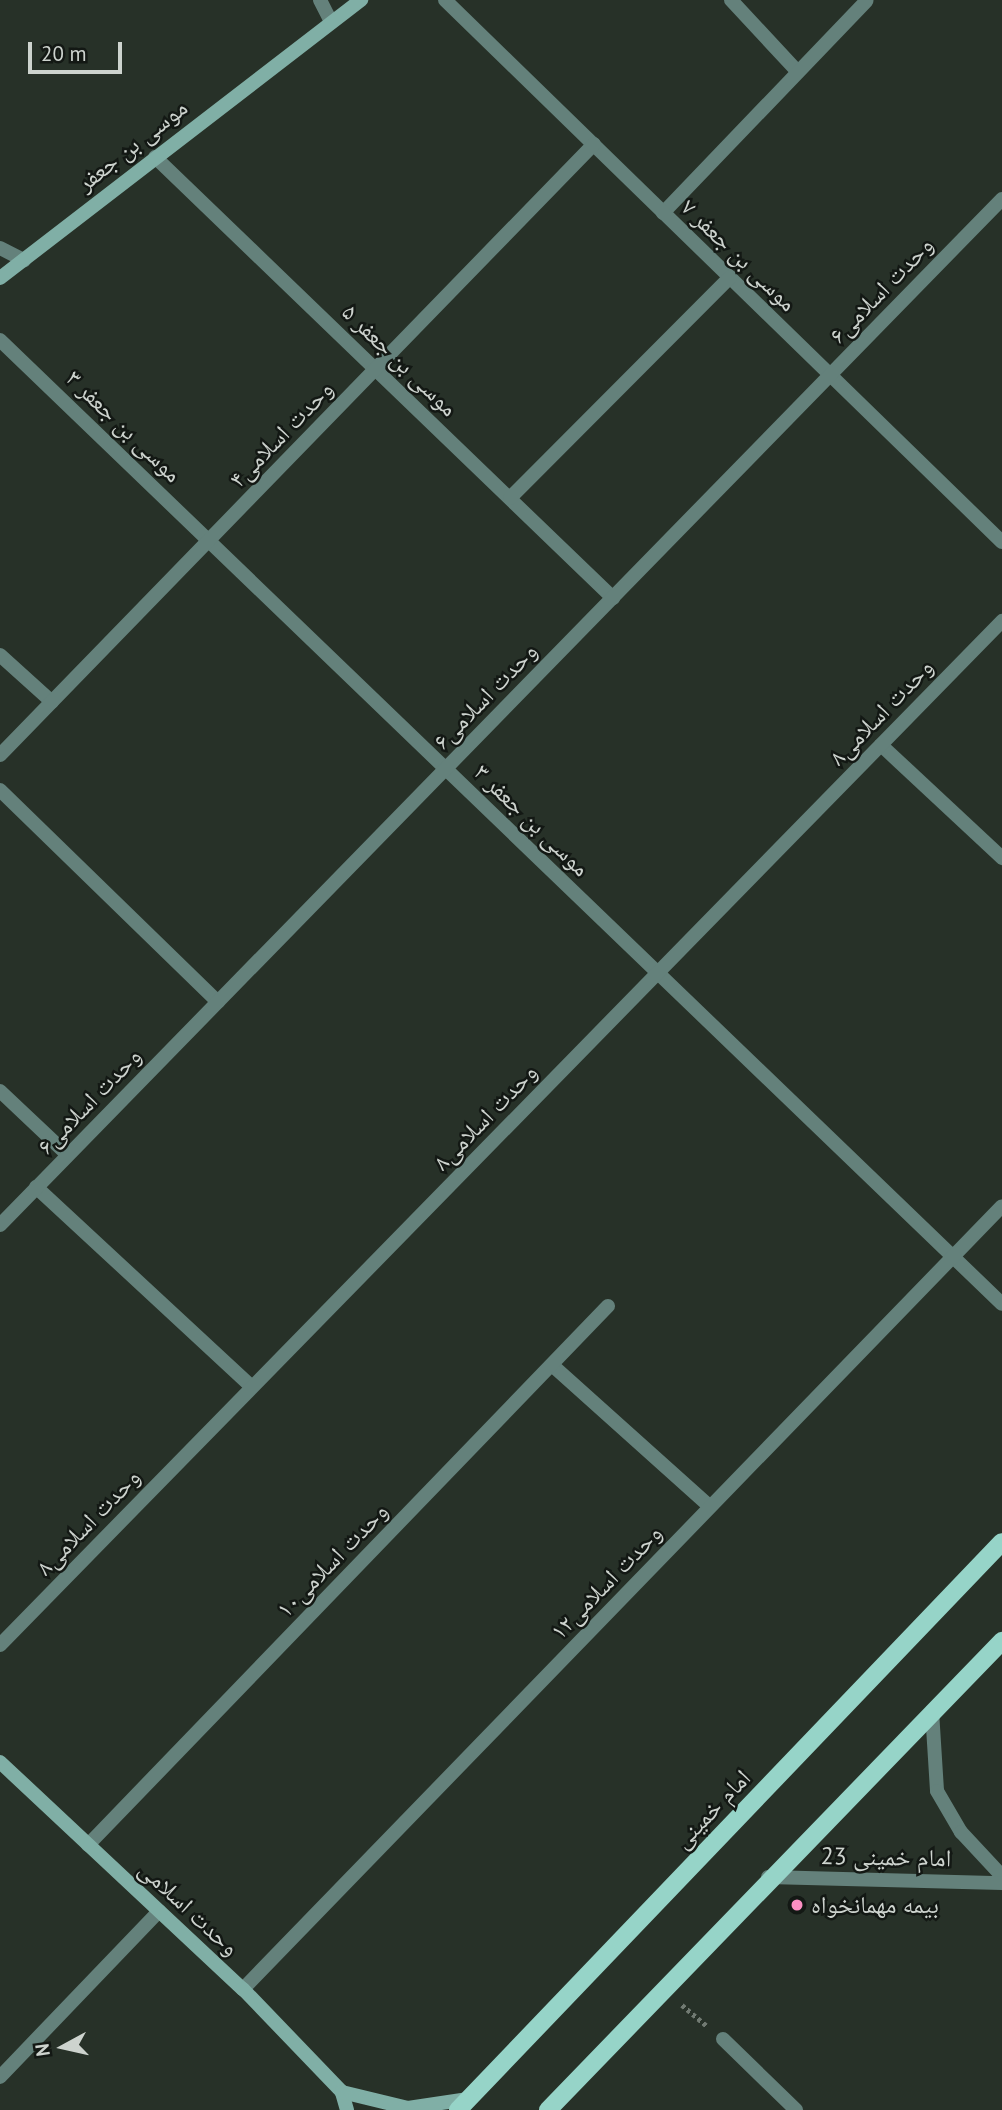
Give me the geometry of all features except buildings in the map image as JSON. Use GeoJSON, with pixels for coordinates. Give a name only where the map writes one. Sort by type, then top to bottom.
{"type":"FeatureCollection","features":[{"type":"Feature","properties":{"kind":"main road","name":"موسی بن جعفر"},"geometry":{"type":"LineString","coordinates":[[0,278],[330,18],[361,0]]}},
{"type":"Feature","properties":{"kind":"main road","name":"امام خمینی"},"geometry":{"type":"LineString","coordinates":[[463,2105],[1002,1542]]}},
{"type":"Feature","properties":{"kind":"main road"},"geometry":{"type":"LineString","coordinates":[[548,2110],[768,1877],[1002,1641]]}},
{"type":"Feature","properties":{"kind":"main road","name":"وحدت اسلامی"},"geometry":{"type":"LineString","coordinates":[[0,1762],[243,1989],[342,2092]]}},
{"type":"Feature","properties":{"kind":"main road"},"geometry":{"type":"LineString","coordinates":[[347,2110],[342,2092],[408,2108],[463,2105]]}},
{"type":"Feature","properties":{"kind":"street"},"geometry":{"type":"LineString","coordinates":[[320,0],[330,18]]}},
{"type":"Feature","properties":{"kind":"street","name":"موسی بن جعفر ۷"},"geometry":{"type":"LineString","coordinates":[[445,0],[1002,542]]}},
{"type":"Feature","properties":{"kind":"street"},"geometry":{"type":"LineString","coordinates":[[731,0],[799,72]]}},
{"type":"Feature","properties":{"kind":"street"},"geometry":{"type":"LineString","coordinates":[[663,213],[866,1]]}},
{"type":"Feature","properties":{"kind":"street","name":"وحدت اسلامی۴"},"geometry":{"type":"LineString","coordinates":[[0,755],[594,144]]}},
{"type":"Feature","properties":{"kind":"street","name":"موسی بن جعفر ۵"},"geometry":{"type":"LineString","coordinates":[[155,157],[613,598]]}},
{"type":"Feature","properties":{"kind":"street","name":"وحدت اسلامی۶"},"geometry":{"type":"LineString","coordinates":[[0,1224],[1002,199]]}},
{"type":"Feature","properties":{"kind":"street"},"geometry":{"type":"LineString","coordinates":[[0,248],[24,260]]}},
{"type":"Feature","properties":{"kind":"street"},"geometry":{"type":"LineString","coordinates":[[510,498],[730,277]]}},
{"type":"Feature","properties":{"kind":"street","name":"موسی بن جعفر ۳"},"geometry":{"type":"LineString","coordinates":[[0,340],[1002,1304]]}},
{"type":"Feature","properties":{"kind":"street","name":"وحدت اسلامی۸"},"geometry":{"type":"LineString","coordinates":[[0,1644],[1002,621]]}},
{"type":"Feature","properties":{"kind":"street"},"geometry":{"type":"LineString","coordinates":[[0,655],[52,702]]}},
{"type":"Feature","properties":{"kind":"street"},"geometry":{"type":"LineString","coordinates":[[881,745],[1002,858]]}},
{"type":"Feature","properties":{"kind":"street"},"geometry":{"type":"LineString","coordinates":[[0,790],[218,1002]]}},
{"type":"Feature","properties":{"kind":"street"},"geometry":{"type":"LineString","coordinates":[[0,1091],[68,1155]]}},
{"type":"Feature","properties":{"kind":"street"},"geometry":{"type":"LineString","coordinates":[[36,1187],[252,1387]]}},
{"type":"Feature","properties":{"kind":"street","name":"وحدت اسلامی۱۲"},"geometry":{"type":"LineString","coordinates":[[243,1989],[1002,1206]]}},
{"type":"Feature","properties":{"kind":"street","name":"وحدت اسلامی۱۰"},"geometry":{"type":"LineString","coordinates":[[88,1845],[608,1306]]}},
{"type":"Feature","properties":{"kind":"street"},"geometry":{"type":"LineString","coordinates":[[552,1365],[710,1507]]}},
{"type":"Feature","properties":{"kind":"street"},"geometry":{"type":"LineString","coordinates":[[932,1711],[937,1791],[961,1832],[1002,1875]]}},
{"type":"Feature","properties":{"kind":"street","name":"امام خمینی 23"},"geometry":{"type":"LineString","coordinates":[[768,1877],[1002,1883]]}},
{"type":"Feature","properties":{"kind":"street"},"geometry":{"type":"LineString","coordinates":[[0,2077],[159,1911]]}},
{"type":"Feature","properties":{"kind":"street"},"geometry":{"type":"LineString","coordinates":[[723,2039],[796,2110]]}},
{"type":"Feature","properties":{"kind":"path"},"geometry":{"type":"LineString","coordinates":[[662,1989],[723,2039]]}},
{"type":"Feature","properties":{"kind":"place","name":"بیمه مهمانخواه"},"geometry":{"type":"Point","coordinates":[797,1905]}}]}
